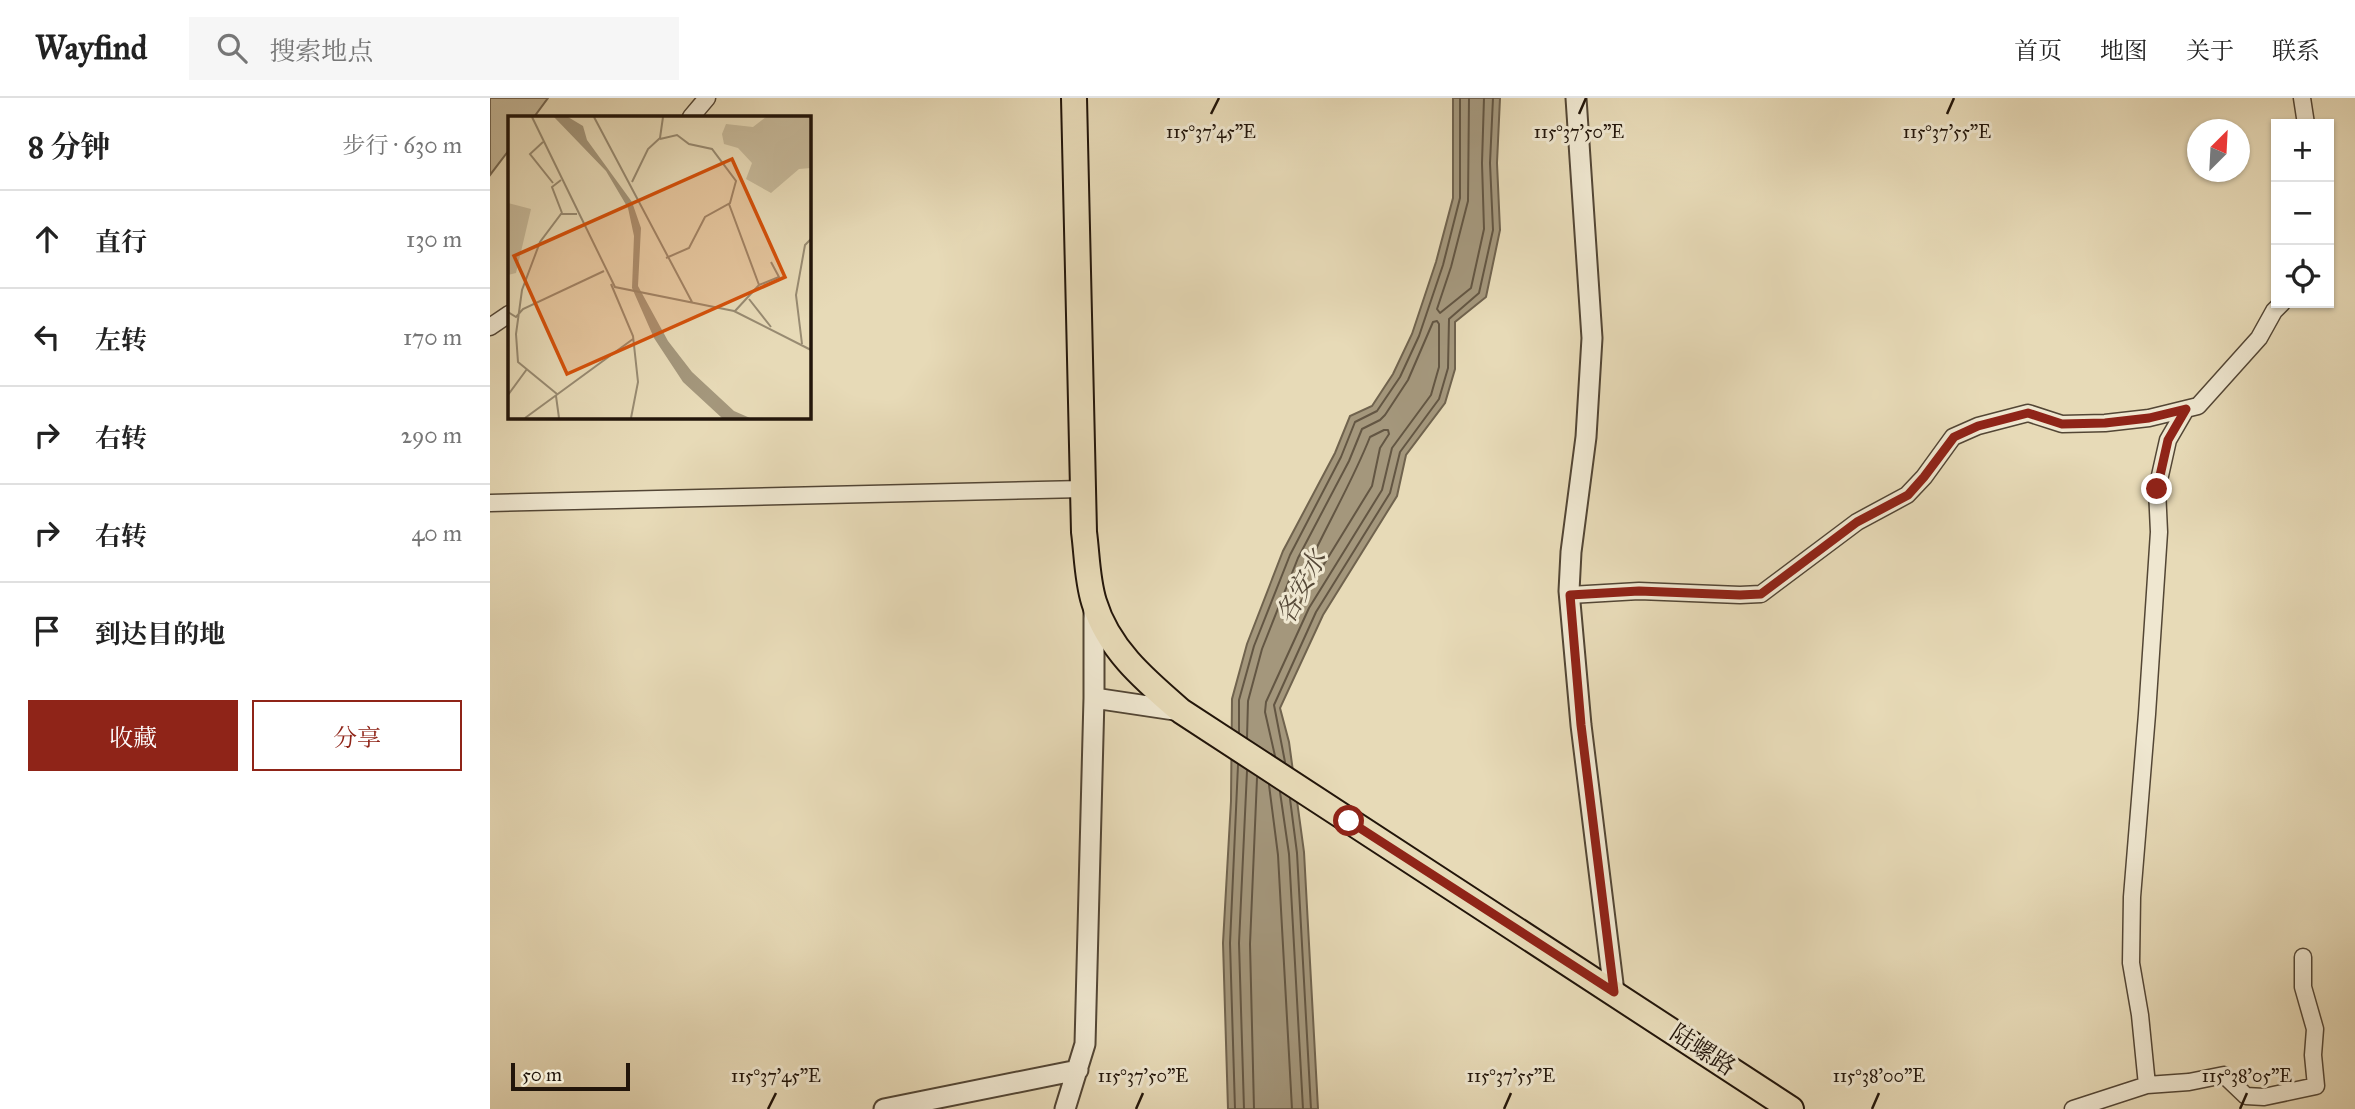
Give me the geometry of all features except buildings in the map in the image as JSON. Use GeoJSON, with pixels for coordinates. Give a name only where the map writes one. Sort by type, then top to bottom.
{"type":"FeatureCollection","features":[{"type":"Feature","properties":{"kind":"main road","name":"陆螺路"},"geometry":{"type":"LineString","coordinates":[[1074,98],[1084,532],[1094,602],[1112,640],[1136,673],[1181,711],[1791,1109]]}},
{"type":"Feature","properties":{"kind":"street"},"geometry":{"type":"LineString","coordinates":[[692,116],[707,98]]}},
{"type":"Feature","properties":{"kind":"street"},"geometry":{"type":"LineString","coordinates":[[1576,98],[1592,338],[1586,437],[1571,552],[1570,595],[1581,725],[1614,992]]}},
{"type":"Feature","properties":{"kind":"street"},"geometry":{"type":"LineString","coordinates":[[2302,98],[2305,119]]}},
{"type":"Feature","properties":{"kind":"street"},"geometry":{"type":"LineString","coordinates":[[1570,595],[1639,591],[1761,594],[1857,522],[1908,495],[1954,437],[1978,426],[2028,413],[2062,424],[2094,423],[2149,418],[2198,406],[2259,338],[2277,308]]}},
{"type":"Feature","properties":{"kind":"street"},"geometry":{"type":"LineString","coordinates":[[490,327],[508,315]]}},
{"type":"Feature","properties":{"kind":"street"},"geometry":{"type":"LineString","coordinates":[[2147,1085],[2140,1015],[2131,963],[2132,897],[2159,532],[2157,489],[2168,440],[2186,409]]}},
{"type":"Feature","properties":{"kind":"street"},"geometry":{"type":"LineString","coordinates":[[490,503],[1083,489]]}},
{"type":"Feature","properties":{"kind":"street"},"geometry":{"type":"LineString","coordinates":[[1065,1109],[1085,1045],[1094,602]]}},
{"type":"Feature","properties":{"kind":"street"},"geometry":{"type":"LineString","coordinates":[[1094,698],[1181,711]]}},
{"type":"Feature","properties":{"kind":"street"},"geometry":{"type":"LineString","coordinates":[[2073,1109],[2147,1085],[2189,1082],[2224,1074],[2246,1096],[2264,1097],[2316,1086],[2313,1055],[2315,1029],[2303,987],[2303,957]]}},
{"type":"Feature","properties":{"kind":"street"},"geometry":{"type":"LineString","coordinates":[[884,1109],[1078,1070]]}},
{"type":"Feature","properties":{"kind":"shaded area"},"geometry":{"type":"Polygon","coordinates":[[[490,98],[548,98],[535,116],[508,116],[508,151],[490,175],[490,98]]]}},
{"type":"Feature","properties":{"kind":"water","name":"各安水"},"geometry":{"type":"Polygon","coordinates":[[[1453,98],[1500,98],[1497,163],[1500,230],[1486,297],[1455,322],[1455,369],[1445,403],[1406,455],[1397,496],[1323,615],[1280,708],[1289,742],[1304,852],[1318,1109],[1228,1109],[1223,943],[1231,801],[1232,699],[1247,644],[1283,551],[1335,453],[1350,416],[1372,406],[1393,374],[1412,334],[1436,262],[1453,198],[1453,98]]]}},
{"type":"Feature","properties":{"kind":"route"},"geometry":{"type":"LineString","coordinates":[[1349,821],[1614,992],[1581,725],[1570,595],[1639,591],[1761,594],[1857,522],[1908,495],[1954,437],[1978,426],[2028,413],[2062,424],[2105,423],[2149,418],[2186,409],[2168,440],[2157,489]]}}]}
